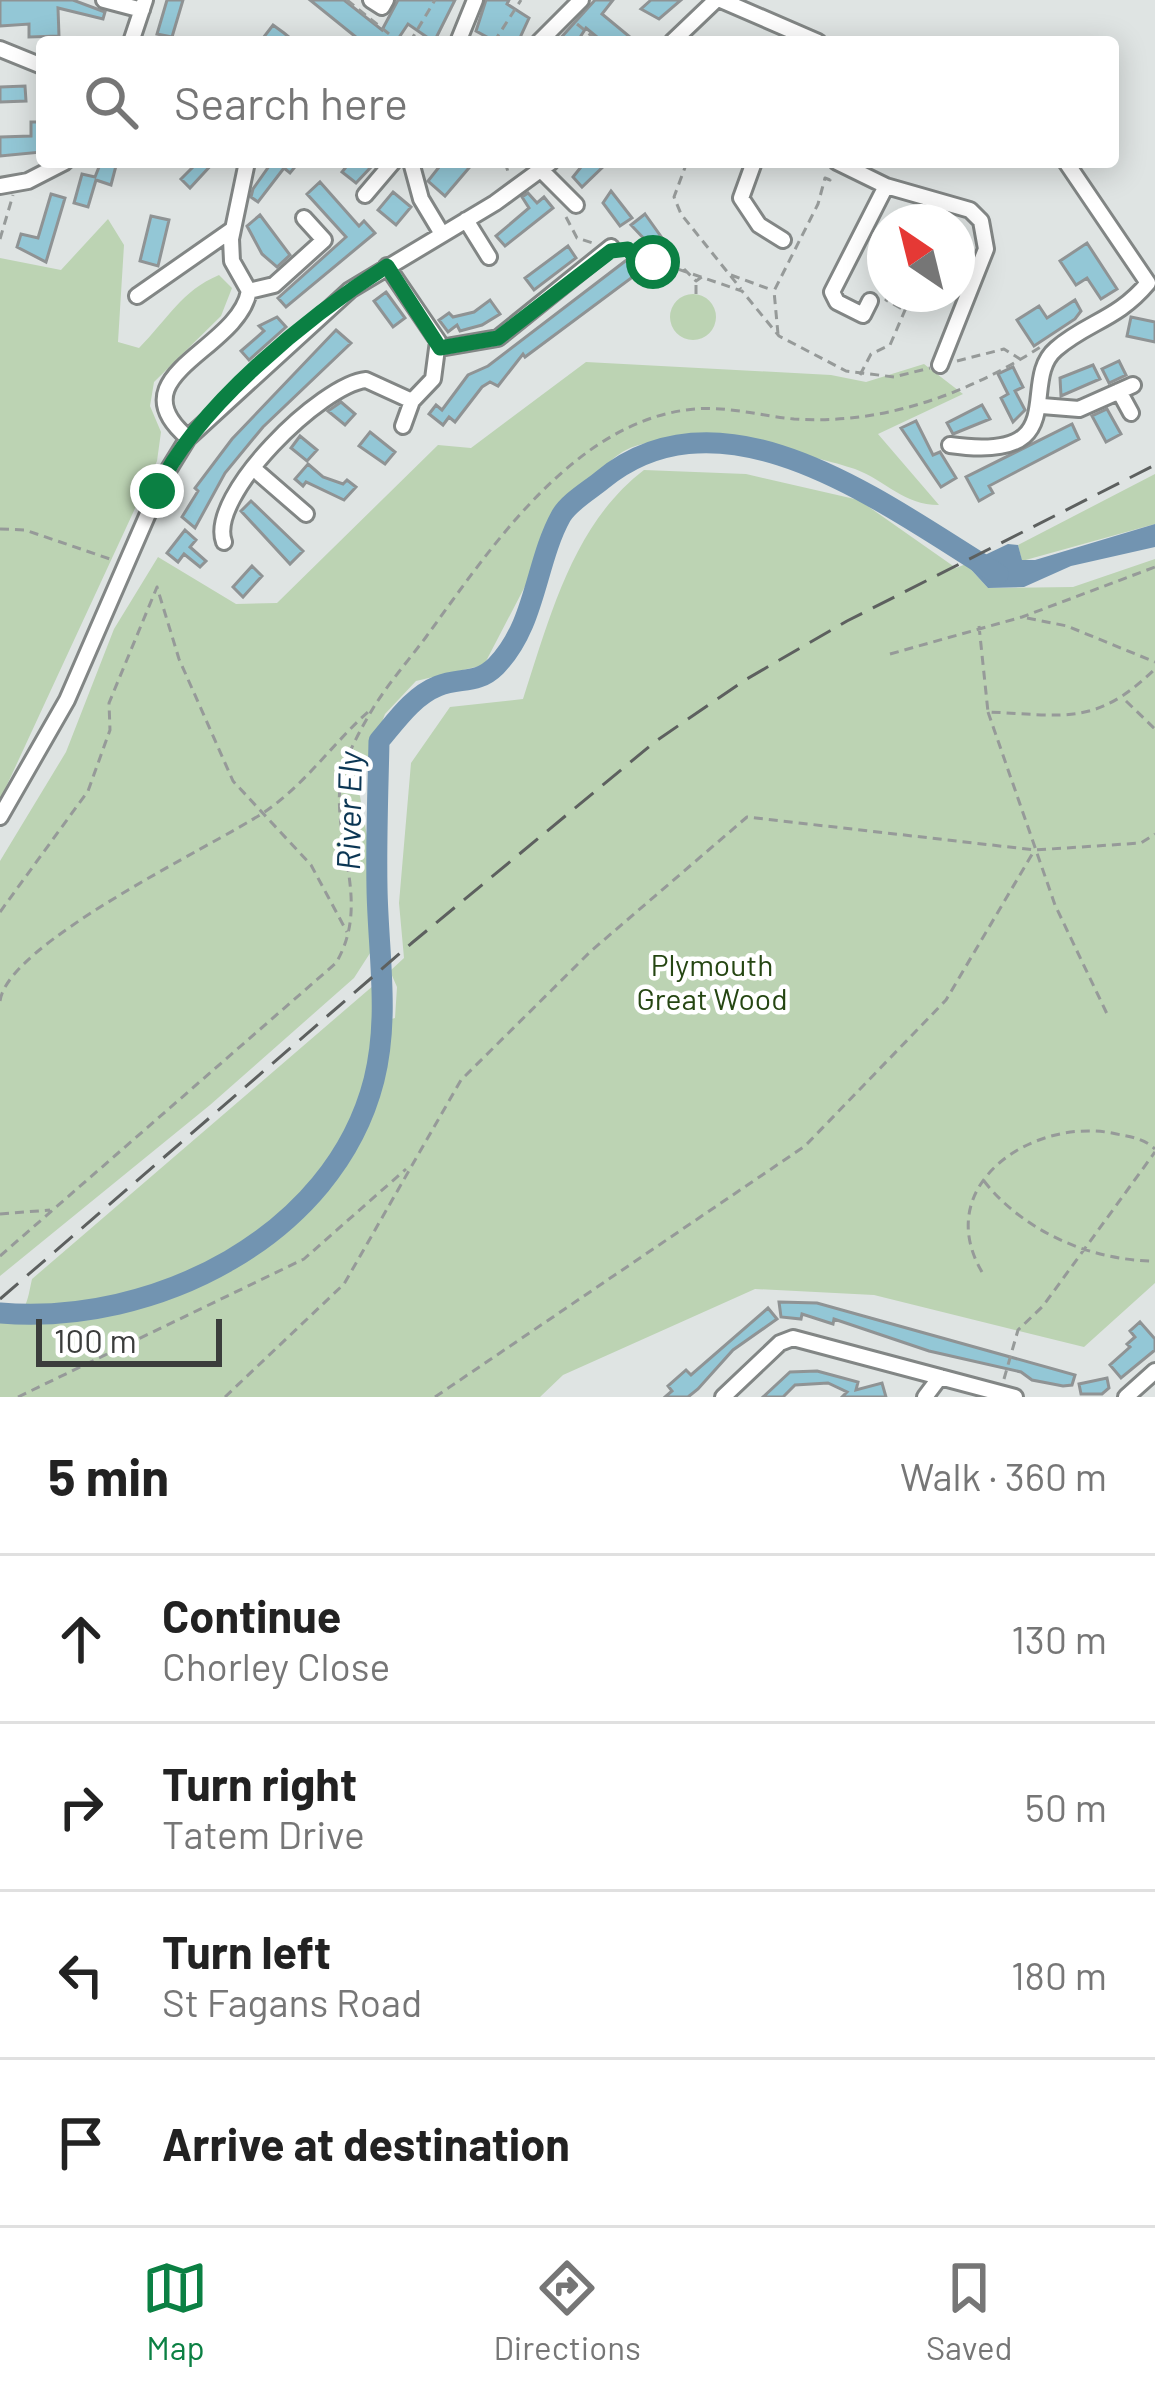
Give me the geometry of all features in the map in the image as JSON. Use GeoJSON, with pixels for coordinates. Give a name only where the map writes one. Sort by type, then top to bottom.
{"type":"FeatureCollection","features":[{"type":"Feature","properties":{"kind":"street"},"geometry":{"type":"LineString","coordinates":[[104,0],[144,5],[133,36]]}},
{"type":"Feature","properties":{"kind":"street"},"geometry":{"type":"LineString","coordinates":[[371,0],[382,7],[386,0]]}},
{"type":"Feature","properties":{"kind":"street"},"geometry":{"type":"LineString","coordinates":[[460,36],[475,0]]}},
{"type":"Feature","properties":{"kind":"street"},"geometry":{"type":"LineString","coordinates":[[545,36],[581,0]]}},
{"type":"Feature","properties":{"kind":"street"},"geometry":{"type":"LineString","coordinates":[[680,36],[719,0],[804,36]]}},
{"type":"Feature","properties":{"kind":"street"},"geometry":{"type":"LineString","coordinates":[[0,49],[36,64]]}},
{"type":"Feature","properties":{"kind":"street"},"geometry":{"type":"LineString","coordinates":[[6,185],[50,168]]}},
{"type":"Feature","properties":{"kind":"street"},"geometry":{"type":"LineString","coordinates":[[246,168],[232,229],[232,261],[250,291]]}},
{"type":"Feature","properties":{"kind":"street"},"geometry":{"type":"LineString","coordinates":[[364,195],[388,168]]}},
{"type":"Feature","properties":{"kind":"street"},"geometry":{"type":"LineString","coordinates":[[413,168],[418,192],[442,234]]}},
{"type":"Feature","properties":{"kind":"street"},"geometry":{"type":"LineString","coordinates":[[0,817],[67,700],[164,477],[188,438],[332,305],[544,168]]}},
{"type":"Feature","properties":{"kind":"street"},"geometry":{"type":"LineString","coordinates":[[547,168],[571,209]]}},
{"type":"Feature","properties":{"kind":"street"},"geometry":{"type":"LineString","coordinates":[[752,168],[741,198],[759,225],[783,241]]}},
{"type":"Feature","properties":{"kind":"street"},"geometry":{"type":"LineString","coordinates":[[851,168],[930,201],[970,210],[986,236],[940,365]]}},
{"type":"Feature","properties":{"kind":"street"},"geometry":{"type":"LineString","coordinates":[[950,445],[986,447],[1029,431],[1042,406],[1042,375],[1052,352],[1122,311],[1152,284],[1070,168]]}},
{"type":"Feature","properties":{"kind":"street"},"geometry":{"type":"LineString","coordinates":[[876,204],[886,185]]}},
{"type":"Feature","properties":{"kind":"street"},"geometry":{"type":"LineString","coordinates":[[250,291],[274,285],[324,240],[304,218]]}},
{"type":"Feature","properties":{"kind":"street"},"geometry":{"type":"LineString","coordinates":[[466,220],[490,257]]}},
{"type":"Feature","properties":{"kind":"street"},"geometry":{"type":"LineString","coordinates":[[867,223],[832,292],[837,302],[863,315],[867,307]]}},
{"type":"Feature","properties":{"kind":"street"},"geometry":{"type":"LineString","coordinates":[[137,296],[232,229]]}},
{"type":"Feature","properties":{"kind":"street"},"geometry":{"type":"LineString","coordinates":[[440,348],[498,338],[611,249]]}},
{"type":"Feature","properties":{"kind":"street"},"geometry":{"type":"LineString","coordinates":[[387,266],[440,348],[433,379],[412,401],[403,426]]}},
{"type":"Feature","properties":{"kind":"street"},"geometry":{"type":"LineString","coordinates":[[188,438],[171,422],[163,394],[171,379],[238,318],[250,291]]}},
{"type":"Feature","properties":{"kind":"street"},"geometry":{"type":"LineString","coordinates":[[224,542],[220,531],[226,506],[253,468],[346,385],[375,382],[412,401]]}},
{"type":"Feature","properties":{"kind":"street"},"geometry":{"type":"LineString","coordinates":[[1042,406],[1078,409],[1126,388],[1131,413]]}},
{"type":"Feature","properties":{"kind":"street"},"geometry":{"type":"LineString","coordinates":[[253,468],[306,514]]}},
{"type":"Feature","properties":{"kind":"street"},"geometry":{"type":"LineString","coordinates":[[723,1397],[780,1343],[793,1338],[1007,1395]]}},
{"type":"Feature","properties":{"kind":"street"},"geometry":{"type":"LineString","coordinates":[[1126,1397],[1155,1371]]}},
{"type":"Feature","properties":{"kind":"street"},"geometry":{"type":"LineString","coordinates":[[925,1397],[940,1377]]}},
{"type":"Feature","properties":{"kind":"path"},"geometry":{"type":"LineString","coordinates":[[347,0],[392,36]]}},
{"type":"Feature","properties":{"kind":"path"},"geometry":{"type":"LineString","coordinates":[[414,36],[435,0]]}},
{"type":"Feature","properties":{"kind":"path"},"geometry":{"type":"LineString","coordinates":[[498,36],[521,0]]}},
{"type":"Feature","properties":{"kind":"path"},"geometry":{"type":"LineString","coordinates":[[565,14],[592,36]]}},
{"type":"Feature","properties":{"kind":"path"},"geometry":{"type":"LineString","coordinates":[[504,168],[519,188]]}},
{"type":"Feature","properties":{"kind":"path"},"geometry":{"type":"LineString","coordinates":[[685,168],[674,197],[681,214],[778,336],[860,375],[894,377],[989,350],[1004,349],[1021,360]]}},
{"type":"Feature","properties":{"kind":"path"},"geometry":{"type":"LineString","coordinates":[[778,336],[774,291],[818,204],[817,194],[834,168]]}},
{"type":"Feature","properties":{"kind":"path"},"geometry":{"type":"LineString","coordinates":[[0,239],[14,201],[6,185]]}},
{"type":"Feature","properties":{"kind":"path"},"geometry":{"type":"LineString","coordinates":[[571,209],[577,238],[591,242]]}},
{"type":"Feature","properties":{"kind":"path"},"geometry":{"type":"LineString","coordinates":[[611,249],[628,249],[636,259],[682,267],[742,291]]}},
{"type":"Feature","properties":{"kind":"path"},"geometry":{"type":"LineString","coordinates":[[682,267],[696,281]]}},
{"type":"Feature","properties":{"kind":"path"},"geometry":{"type":"LineString","coordinates":[[695,294],[696,281],[705,274]]}},
{"type":"Feature","properties":{"kind":"path"},"geometry":{"type":"LineString","coordinates":[[729,274],[774,291]]}},
{"type":"Feature","properties":{"kind":"path"},"geometry":{"type":"LineString","coordinates":[[860,375],[871,354],[890,345],[905,312]]}},
{"type":"Feature","properties":{"kind":"path"},"geometry":{"type":"LineString","coordinates":[[0,1001],[17,966],[296,788],[374,707],[469,578],[543,491],[614,434],[653,416],[698,408],[799,419],[880,416],[934,400],[1043,345],[1051,347]]}},
{"type":"Feature","properties":{"kind":"path"},"geometry":{"type":"LineString","coordinates":[[0,529],[26,530],[129,561]]}},
{"type":"Feature","properties":{"kind":"path"},"geometry":{"type":"LineString","coordinates":[[890,654],[979,625],[1022,617],[1155,567]]}},
{"type":"Feature","properties":{"kind":"path"},"geometry":{"type":"LineString","coordinates":[[0,912],[88,791],[110,730],[109,703],[157,586],[178,659],[233,781],[311,865],[348,933]]}},
{"type":"Feature","properties":{"kind":"path"},"geometry":{"type":"LineString","coordinates":[[988,712],[1046,718],[1096,713],[1124,699],[1155,665],[1067,626],[1022,617]]}},
{"type":"Feature","properties":{"kind":"path"},"geometry":{"type":"LineString","coordinates":[[979,625],[988,712],[1035,850],[1109,1018]]}},
{"type":"Feature","properties":{"kind":"path"},"geometry":{"type":"LineString","coordinates":[[1124,699],[1155,729]]}},
{"type":"Feature","properties":{"kind":"path"},"geometry":{"type":"LineString","coordinates":[[0,1256],[336,963],[348,933],[352,878],[340,782],[374,707]]}},
{"type":"Feature","properties":{"kind":"path"},"geometry":{"type":"LineString","coordinates":[[225,1397],[344,1284],[461,1080],[591,951],[748,817],[1035,850],[1141,843],[1155,833]]}},
{"type":"Feature","properties":{"kind":"path"},"geometry":{"type":"LineString","coordinates":[[435,1397],[805,1146],[946,1000],[1035,850]]}},
{"type":"Feature","properties":{"kind":"path"},"geometry":{"type":"LineString","coordinates":[[982,1272],[970,1251],[969,1220],[983,1181],[1005,1156],[1036,1137],[1064,1129],[1145,1139],[1155,1150],[1085,1250],[1018,1330],[1007,1395]]}},
{"type":"Feature","properties":{"kind":"path"},"geometry":{"type":"LineString","coordinates":[[18,1397],[304,1259],[409,1166]]}},
{"type":"Feature","properties":{"kind":"path"},"geometry":{"type":"LineString","coordinates":[[983,1181],[1004,1208],[1085,1250],[1155,1261]]}},
{"type":"Feature","properties":{"kind":"path"},"geometry":{"type":"LineString","coordinates":[[0,1214],[52,1210]]}},
{"type":"Feature","properties":{"kind":"green space"},"geometry":{"type":"Polygon","coordinates":[[[108,219],[124,245],[118,342],[139,348],[185,297],[219,275],[232,288],[221,316],[154,382],[150,406],[161,432],[157,461],[0,800],[0,258],[61,270],[108,219]]]}},
{"type":"Feature","properties":{"kind":"green space"},"geometry":{"type":"Polygon","coordinates":[[[693,294],[709,301],[716,317],[709,333],[693,340],[677,333],[670,317],[677,301],[693,294]]]}},
{"type":"Feature","properties":{"kind":"green space"},"geometry":{"type":"Polygon","coordinates":[[[586,362],[831,375],[866,382],[924,364],[963,394],[878,434],[939,505],[905,497],[855,469],[739,444],[647,443],[612,460],[571,498],[484,665],[416,681],[385,714],[358,785],[374,875],[372,950],[354,978],[210,1105],[0,1276],[0,861],[66,752],[114,629],[158,557],[236,604],[277,603],[438,445],[471,448],[586,362]]]}},
{"type":"Feature","properties":{"kind":"green space","name":"Plymouth Great Wood"},"geometry":{"type":"Polygon","coordinates":[[[644,470],[746,474],[859,500],[956,568],[966,564],[988,588],[1073,587],[1155,559],[1155,1283],[1084,1347],[874,1295],[755,1289],[563,1375],[540,1397],[0,1397],[0,1318],[21,1312],[32,1279],[374,985],[388,1020],[395,1018],[397,987],[390,971],[404,958],[399,903],[411,763],[450,707],[523,699],[554,605],[582,545],[599,517],[644,470]]]}},
{"type":"Feature","properties":{"kind":"green space"},"geometry":{"type":"Polygon","coordinates":[[[1155,474],[1155,524],[1022,561],[1018,545],[1155,474]]]}},
{"type":"Feature","properties":{"kind":"water"},"geometry":{"type":"Polygon","coordinates":[[[1155,524],[1155,547],[1071,566],[1024,587],[988,588],[966,564],[1008,544],[1018,545],[1022,560],[1035,560],[1155,524]]]}},
{"type":"Feature","properties":{"kind":"building"},"geometry":{"type":"Polygon","coordinates":[[[0,0],[73,0],[105,12],[103,19],[58,8],[59,36],[29,37],[29,24],[0,26],[0,0]]]}},
{"type":"Feature","properties":{"kind":"building"},"geometry":{"type":"Polygon","coordinates":[[[167,0],[183,0],[172,36],[157,34],[167,0]]]}},
{"type":"Feature","properties":{"kind":"building"},"geometry":{"type":"Polygon","coordinates":[[[310,0],[344,0],[382,30],[398,0],[455,0],[437,36],[425,36],[408,24],[400,36],[355,36],[310,0]]]}},
{"type":"Feature","properties":{"kind":"building"},"geometry":{"type":"Polygon","coordinates":[[[486,0],[509,0],[507,4],[529,18],[521,36],[485,36],[476,31],[486,0]]]}},
{"type":"Feature","properties":{"kind":"building"},"geometry":{"type":"Polygon","coordinates":[[[595,0],[613,0],[602,14],[629,36],[596,36],[586,28],[581,36],[562,36],[595,0]]]}},
{"type":"Feature","properties":{"kind":"building"},"geometry":{"type":"Polygon","coordinates":[[[651,0],[681,0],[659,19],[641,9],[651,0]]]}},
{"type":"Feature","properties":{"kind":"building"},"geometry":{"type":"Polygon","coordinates":[[[273,25],[288,36],[265,36],[273,25]]]}},
{"type":"Feature","properties":{"kind":"building"},"geometry":{"type":"Polygon","coordinates":[[[25,86],[26,101],[0,102],[0,87],[25,86]]]}},
{"type":"Feature","properties":{"kind":"building"},"geometry":{"type":"Polygon","coordinates":[[[31,122],[36,122],[36,153],[0,156],[0,137],[31,136],[31,122]]]}},
{"type":"Feature","properties":{"kind":"building"},"geometry":{"type":"Polygon","coordinates":[[[99,168],[115,168],[111,185],[96,180],[88,207],[74,203],[82,174],[95,177],[99,168]]]}},
{"type":"Feature","properties":{"kind":"building"},"geometry":{"type":"Polygon","coordinates":[[[192,168],[208,168],[190,188],[181,179],[192,168]]]}},
{"type":"Feature","properties":{"kind":"building"},"geometry":{"type":"Polygon","coordinates":[[[268,168],[284,168],[258,202],[251,197],[268,168]]]}},
{"type":"Feature","properties":{"kind":"building"},"geometry":{"type":"Polygon","coordinates":[[[345,168],[370,168],[356,183],[342,172],[345,168]]]}},
{"type":"Feature","properties":{"kind":"building"},"geometry":{"type":"Polygon","coordinates":[[[438,168],[469,168],[445,196],[428,181],[438,168]]]}},
{"type":"Feature","properties":{"kind":"building"},"geometry":{"type":"Polygon","coordinates":[[[580,168],[602,168],[582,187],[573,177],[580,168]]]}},
{"type":"Feature","properties":{"kind":"building"},"geometry":{"type":"Polygon","coordinates":[[[320,182],[359,226],[364,221],[375,233],[286,307],[278,298],[346,237],[307,194],[320,182]]]}},
{"type":"Feature","properties":{"kind":"building"},"geometry":{"type":"Polygon","coordinates":[[[611,191],[632,218],[620,226],[603,203],[611,191]]]}},
{"type":"Feature","properties":{"kind":"building"},"geometry":{"type":"Polygon","coordinates":[[[393,192],[411,207],[396,225],[378,210],[393,192]]]}},
{"type":"Feature","properties":{"kind":"building"},"geometry":{"type":"Polygon","coordinates":[[[528,193],[537,203],[544,197],[553,208],[505,246],[496,236],[529,208],[522,197],[528,193]]]}},
{"type":"Feature","properties":{"kind":"building"},"geometry":{"type":"Polygon","coordinates":[[[51,194],[65,198],[46,262],[17,247],[21,234],[38,238],[51,194]]]}},
{"type":"Feature","properties":{"kind":"building"},"geometry":{"type":"Polygon","coordinates":[[[645,214],[662,238],[651,246],[631,225],[645,214]]]}},
{"type":"Feature","properties":{"kind":"building"},"geometry":{"type":"Polygon","coordinates":[[[260,215],[290,255],[277,267],[262,254],[247,226],[260,215]]]}},
{"type":"Feature","properties":{"kind":"building"},"geometry":{"type":"Polygon","coordinates":[[[151,216],[169,220],[158,266],[140,261],[151,216]]]}},
{"type":"Feature","properties":{"kind":"building"},"geometry":{"type":"Polygon","coordinates":[[[1087,243],[1117,289],[1101,299],[1087,278],[1076,285],[1060,261],[1087,243]]]}},
{"type":"Feature","properties":{"kind":"building"},"geometry":{"type":"Polygon","coordinates":[[[568,246],[576,258],[534,290],[525,278],[568,246]]]}},
{"type":"Feature","properties":{"kind":"building"},"geometry":{"type":"Polygon","coordinates":[[[628,259],[638,273],[525,357],[523,354],[498,386],[490,382],[482,387],[455,422],[449,417],[443,425],[429,414],[436,405],[442,410],[468,375],[488,366],[628,259]]]}},
{"type":"Feature","properties":{"kind":"building"},"geometry":{"type":"Polygon","coordinates":[[[386,292],[405,318],[393,327],[374,301],[386,292]]]}},
{"type":"Feature","properties":{"kind":"building"},"geometry":{"type":"Polygon","coordinates":[[[490,300],[500,314],[482,325],[460,331],[457,325],[448,332],[439,320],[449,313],[453,317],[474,312],[490,300]]]}},
{"type":"Feature","properties":{"kind":"building"},"geometry":{"type":"Polygon","coordinates":[[[1075,300],[1081,311],[1075,319],[1034,346],[1017,320],[1039,306],[1047,318],[1075,300]]]}},
{"type":"Feature","properties":{"kind":"building"},"geometry":{"type":"Polygon","coordinates":[[[277,317],[286,327],[249,360],[241,351],[264,331],[259,326],[277,317]]]}},
{"type":"Feature","properties":{"kind":"building"},"geometry":{"type":"Polygon","coordinates":[[[1131,317],[1155,322],[1155,342],[1127,336],[1131,317]]]}},
{"type":"Feature","properties":{"kind":"building"},"geometry":{"type":"Polygon","coordinates":[[[336,330],[351,343],[263,427],[225,473],[195,528],[182,517],[198,491],[195,488],[232,439],[336,330]]]}},
{"type":"Feature","properties":{"kind":"building"},"geometry":{"type":"Polygon","coordinates":[[[1119,361],[1126,375],[1109,383],[1102,369],[1119,361]]]}},
{"type":"Feature","properties":{"kind":"building"},"geometry":{"type":"Polygon","coordinates":[[[1093,365],[1100,379],[1061,396],[1060,378],[1093,365]]]}},
{"type":"Feature","properties":{"kind":"building"},"geometry":{"type":"Polygon","coordinates":[[[1013,367],[1023,387],[1015,391],[1025,410],[1013,422],[1001,398],[1008,394],[998,374],[1013,367]]]}},
{"type":"Feature","properties":{"kind":"building"},"geometry":{"type":"Polygon","coordinates":[[[341,402],[355,414],[345,425],[328,411],[341,402]]]}},
{"type":"Feature","properties":{"kind":"building"},"geometry":{"type":"Polygon","coordinates":[[[982,405],[990,419],[953,434],[947,423],[982,405]]]}},
{"type":"Feature","properties":{"kind":"building"},"geometry":{"type":"Polygon","coordinates":[[[1107,409],[1121,434],[1106,442],[1092,416],[1107,409]]]}},
{"type":"Feature","properties":{"kind":"building"},"geometry":{"type":"Polygon","coordinates":[[[916,421],[933,455],[940,452],[956,478],[941,487],[901,428],[916,421]]]}},
{"type":"Feature","properties":{"kind":"building"},"geometry":{"type":"Polygon","coordinates":[[[1072,424],[1079,439],[989,486],[993,493],[979,501],[966,477],[1072,424]]]}},
{"type":"Feature","properties":{"kind":"building"},"geometry":{"type":"Polygon","coordinates":[[[370,432],[395,452],[385,464],[359,446],[370,432]]]}},
{"type":"Feature","properties":{"kind":"building"},"geometry":{"type":"Polygon","coordinates":[[[300,436],[317,450],[307,461],[291,448],[300,436]]]}},
{"type":"Feature","properties":{"kind":"building"},"geometry":{"type":"Polygon","coordinates":[[[308,464],[323,477],[343,484],[347,480],[356,487],[344,500],[306,482],[303,486],[295,479],[308,464]]]}},
{"type":"Feature","properties":{"kind":"building"},"geometry":{"type":"Polygon","coordinates":[[[251,501],[303,551],[290,564],[241,511],[251,501]]]}},
{"type":"Feature","properties":{"kind":"building"},"geometry":{"type":"Polygon","coordinates":[[[185,530],[196,540],[190,547],[206,561],[200,567],[184,554],[178,562],[167,553],[185,530]]]}},
{"type":"Feature","properties":{"kind":"building"},"geometry":{"type":"Polygon","coordinates":[[[252,566],[262,576],[243,597],[233,587],[252,566]]]}},
{"type":"Feature","properties":{"kind":"building"},"geometry":{"type":"Polygon","coordinates":[[[779,1302],[817,1303],[1075,1375],[1072,1385],[1032,1380],[1021,1372],[929,1351],[834,1319],[833,1324],[802,1314],[801,1319],[781,1317],[779,1302]]]}},
{"type":"Feature","properties":{"kind":"building"},"geometry":{"type":"Polygon","coordinates":[[[768,1308],[777,1319],[733,1350],[698,1389],[688,1397],[665,1397],[672,1391],[668,1386],[686,1370],[691,1375],[768,1308]]]}},
{"type":"Feature","properties":{"kind":"building"},"geometry":{"type":"Polygon","coordinates":[[[1140,1322],[1155,1339],[1155,1350],[1121,1378],[1110,1365],[1130,1347],[1127,1344],[1135,1337],[1130,1331],[1140,1322]]]}},
{"type":"Feature","properties":{"kind":"building"},"geometry":{"type":"Polygon","coordinates":[[[817,1371],[858,1382],[856,1390],[882,1383],[886,1397],[842,1397],[847,1392],[828,1383],[795,1385],[783,1397],[763,1397],[790,1372],[817,1371]]]}},
{"type":"Feature","properties":{"kind":"building"},"geometry":{"type":"Polygon","coordinates":[[[1107,1378],[1109,1388],[1102,1394],[1081,1394],[1079,1384],[1107,1378]]]}},
{"type":"Feature","properties":{"kind":"waterway","name":"River Ely"},"geometry":{"type":"LineString","coordinates":[[0,1313],[59,1313],[118,1304],[175,1286],[230,1260],[279,1226],[320,1184],[353,1136],[379,1056],[379,741],[429,690],[482,676],[496,666],[519,632],[561,516],[602,480],[650,452],[700,443],[753,448],[805,464],[857,489],[998,574]]}},
{"type":"Feature","properties":{"kind":"railway"},"geometry":{"type":"LineString","coordinates":[[0,1299],[413,942],[656,741],[745,680],[847,621],[1155,465]]}},
{"type":"Feature","properties":{"kind":"route"},"geometry":{"type":"LineString","coordinates":[[157,491],[188,438],[219,406],[350,290],[387,266],[440,348],[498,338],[611,251],[628,249],[636,259],[653,262]]}}]}
